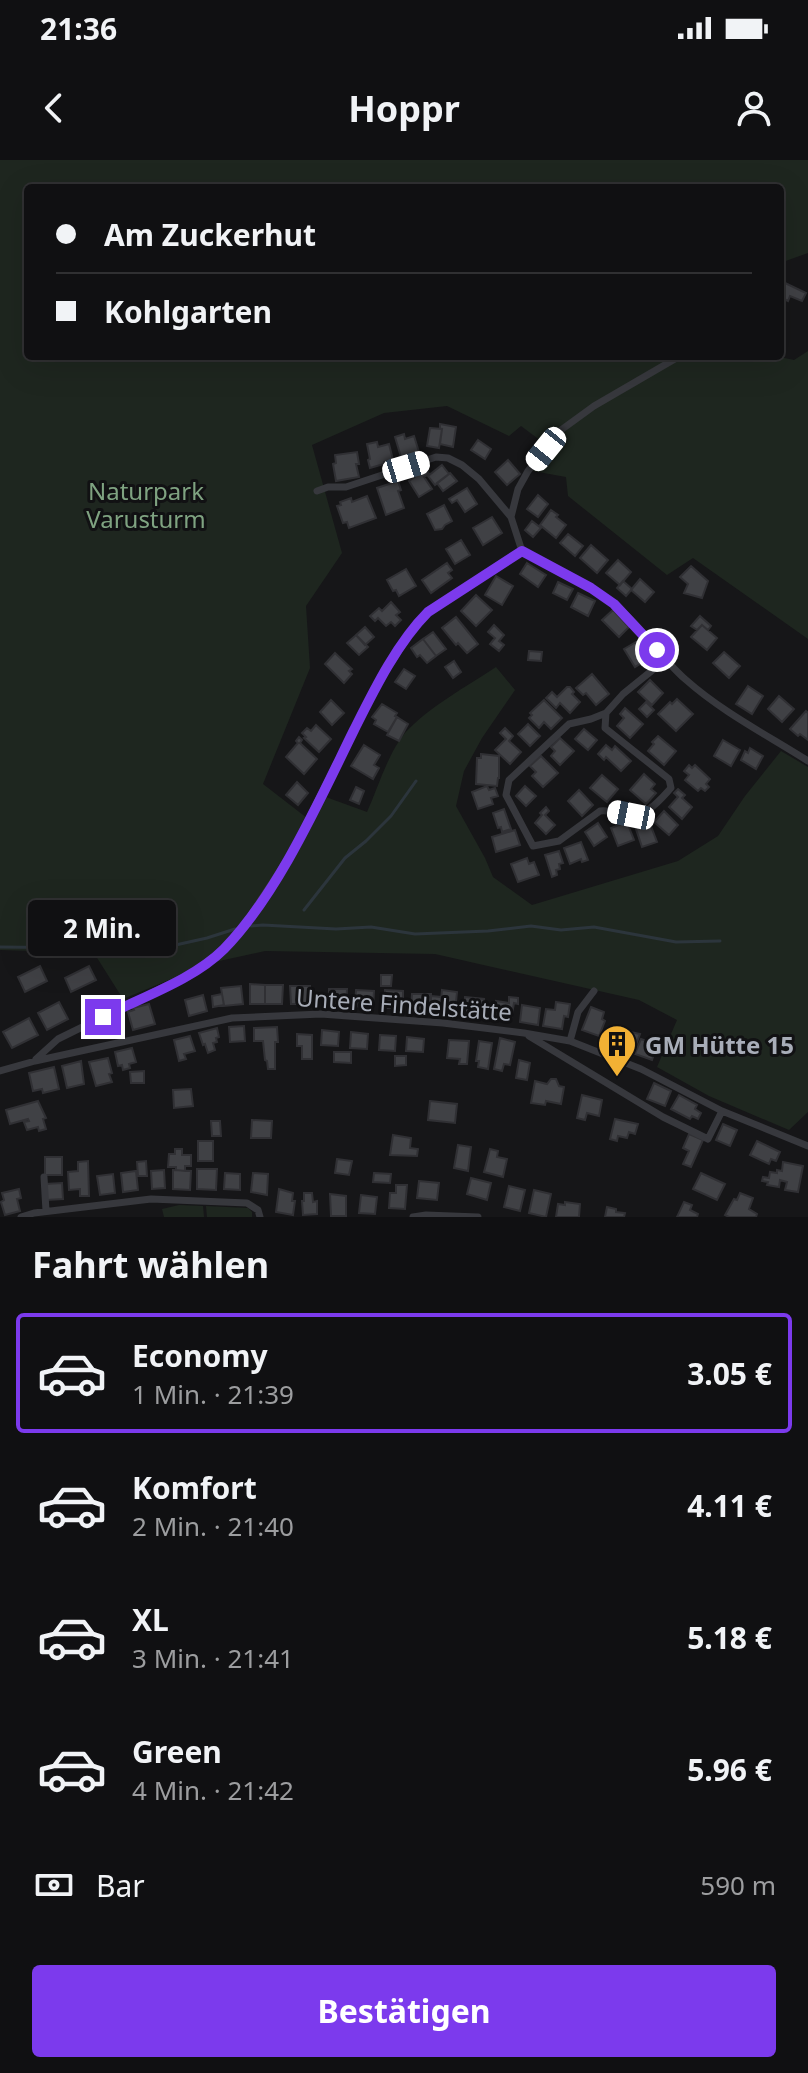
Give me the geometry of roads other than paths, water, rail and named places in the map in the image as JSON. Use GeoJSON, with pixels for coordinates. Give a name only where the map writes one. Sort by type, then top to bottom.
{"type":"FeatureCollection","features":[{"type":"Feature","properties":{"kind":"street"},"geometry":{"type":"LineString","coordinates":[[511,517],[518,489],[528,471],[561,430],[594,406],[673,360]]}},
{"type":"Feature","properties":{"kind":"street"},"geometry":{"type":"LineString","coordinates":[[317,491],[328,487],[346,487],[436,457],[448,458],[462,465],[479,479],[511,517],[522,551],[614,604],[665,660],[706,696],[808,761]]}},
{"type":"Feature","properties":{"kind":"street"},"geometry":{"type":"LineString","coordinates":[[35,1061],[58,1039],[192,973],[224,949],[245,924],[291,854],[373,691],[416,624],[428,612],[522,551]]}},
{"type":"Feature","properties":{"kind":"street"},"geometry":{"type":"LineString","coordinates":[[606,713],[605,728],[669,779],[671,788],[657,804],[644,812],[631,815],[600,811],[559,841],[533,846],[506,795],[509,780],[569,724],[606,713],[623,694],[665,660]]}},
{"type":"Feature","properties":{"kind":"street"},"geometry":{"type":"LineString","coordinates":[[570,1041],[578,1012],[594,991]]}},
{"type":"Feature","properties":{"kind":"street","name":"Untere Findelstätte"},"geometry":{"type":"LineString","coordinates":[[0,1071],[232,1018],[321,1014],[443,1023],[570,1041],[641,1069],[722,1111],[808,1146]]}},
{"type":"Feature","properties":{"kind":"street","name":"Untere Findelstätte"},"geometry":{"type":"LineString","coordinates":[[524,1033],[663,1117],[708,1139],[722,1111]]}},
{"type":"Feature","properties":{"kind":"street"},"geometry":{"type":"LineString","coordinates":[[44,1177],[46,1211]]}},
{"type":"Feature","properties":{"kind":"street"},"geometry":{"type":"LineString","coordinates":[[21,1217],[46,1211],[151,1199],[247,1203],[258,1210],[260,1217]]}},
{"type":"Feature","properties":{"kind":"street"},"geometry":{"type":"LineString","coordinates":[[413,1217],[478,1217]]}},
{"type":"Feature","properties":{"kind":"waterway"},"geometry":{"type":"LineString","coordinates":[[304,910],[345,858],[391,816],[416,781]]}},
{"type":"Feature","properties":{"kind":"waterway"},"geometry":{"type":"LineString","coordinates":[[251,926],[371,927],[415,934],[531,926],[561,930],[594,927],[676,942],[720,941]]}},
{"type":"Feature","properties":{"kind":"waterway"},"geometry":{"type":"LineString","coordinates":[[0,947],[91,948],[136,937],[171,946],[235,929]]}},
{"type":"Feature","properties":{"kind":"place","name":"GM Hütte 15"},"geometry":{"type":"Point","coordinates":[617,1078]}},
{"type":"Feature","properties":{"kind":"park label","name":"Naturpark Varusturm"},"geometry":{"type":"Point","coordinates":[146,504]}}]}
